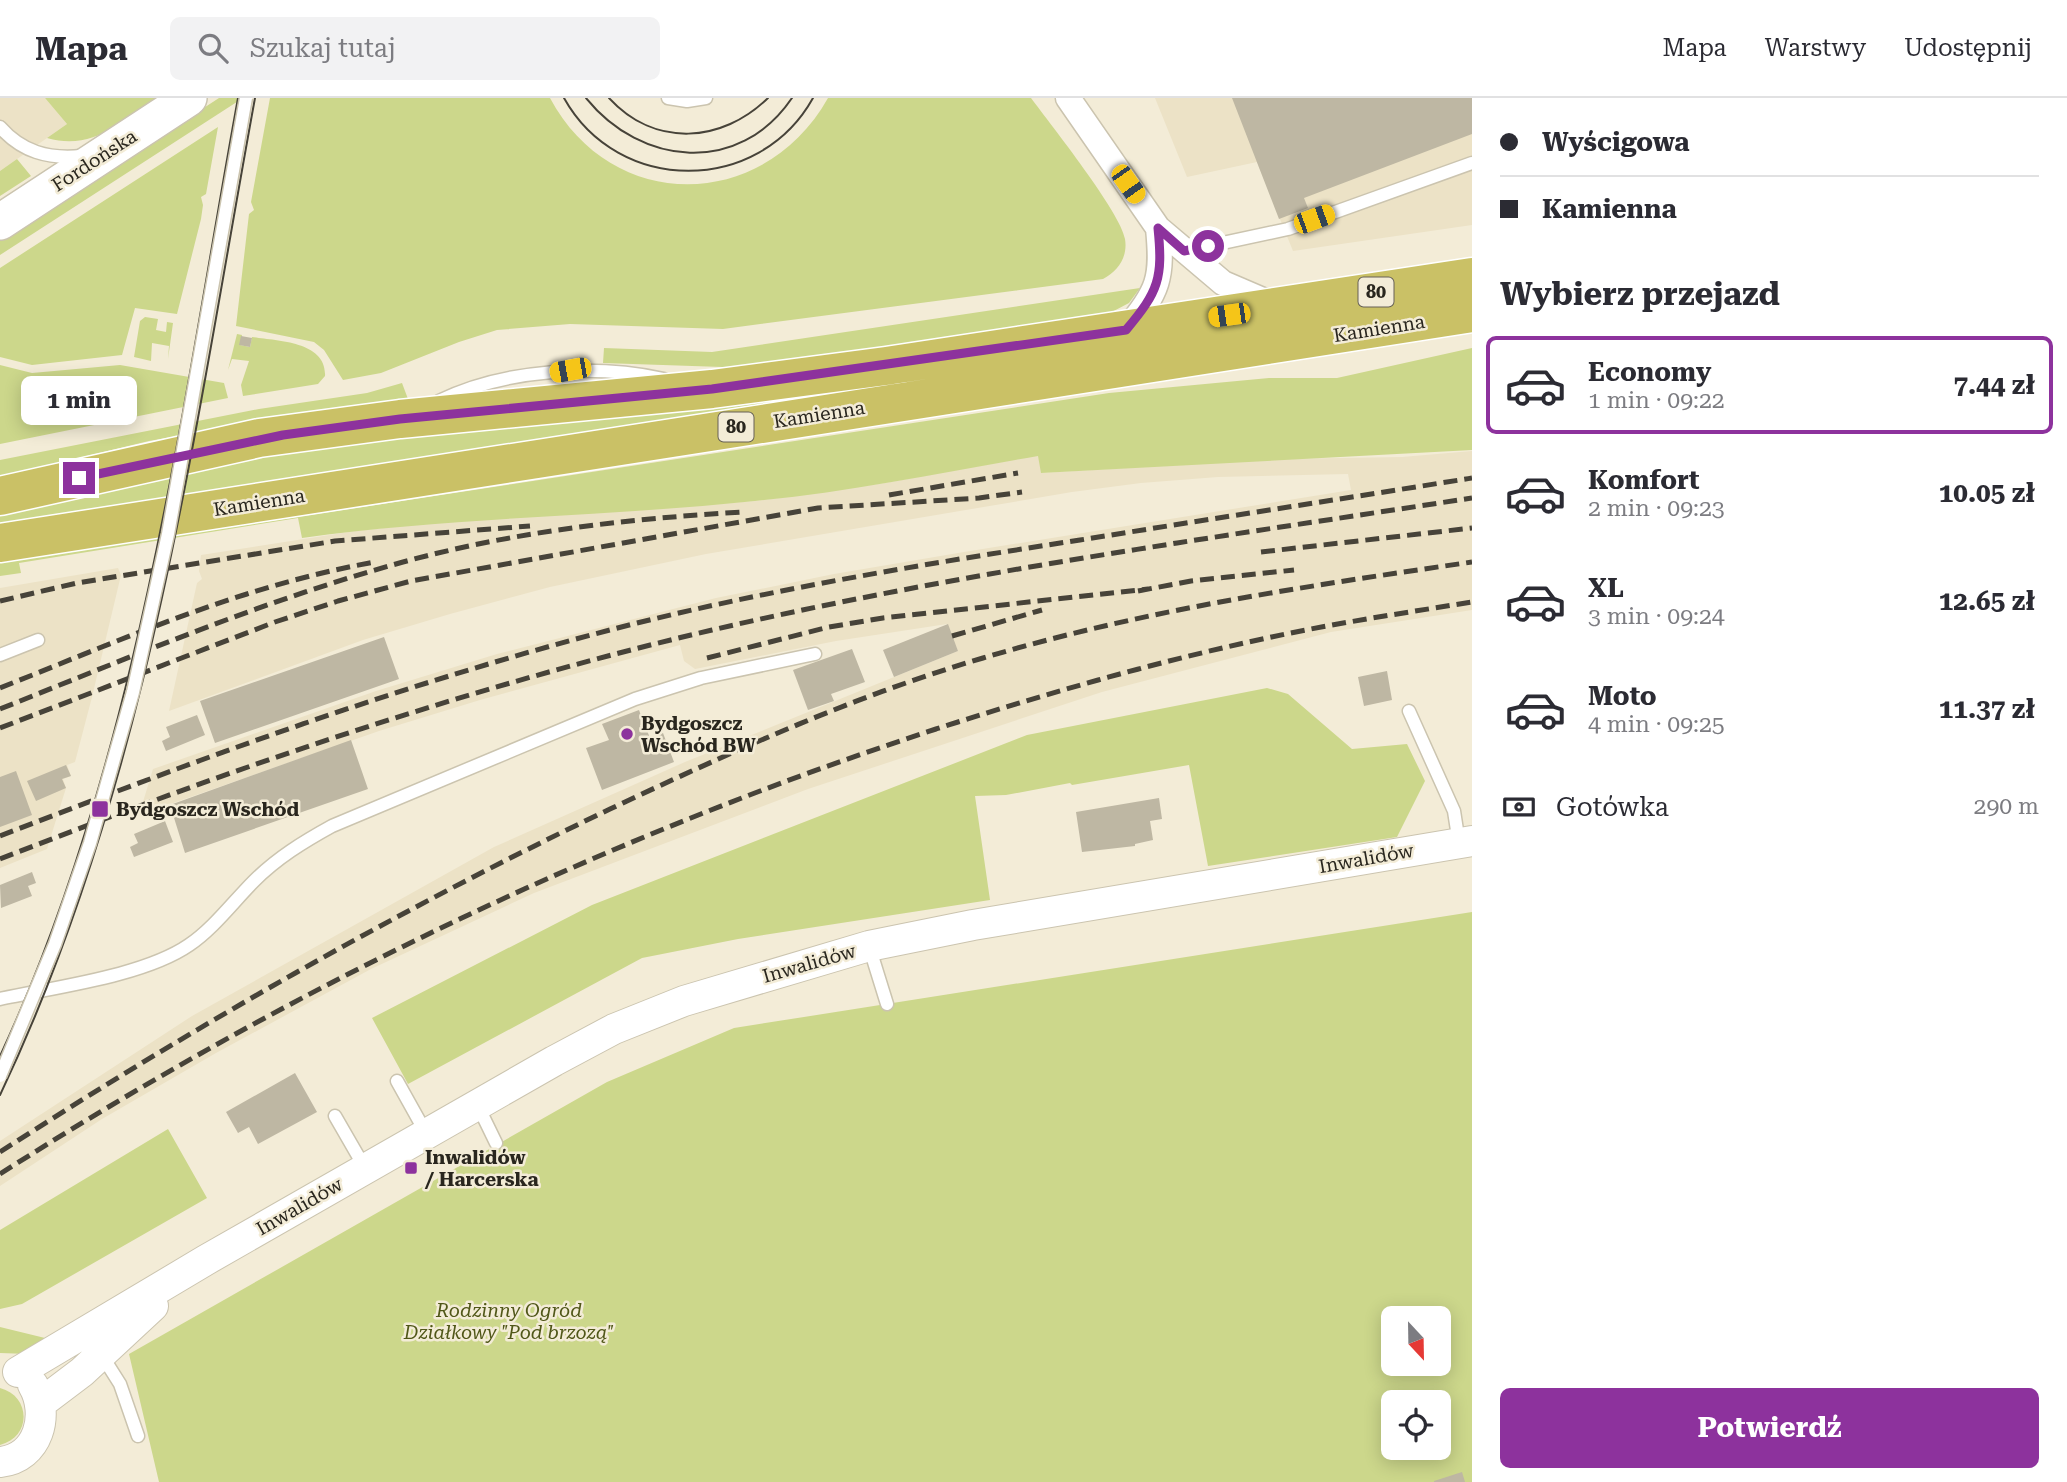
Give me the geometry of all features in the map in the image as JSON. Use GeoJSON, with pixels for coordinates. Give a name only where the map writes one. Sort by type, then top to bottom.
{"type":"FeatureCollection","features":[{"type":"Feature","properties":{"kind":"main road","name":"Fordońska"},"geometry":{"type":"LineString","coordinates":[[0,222],[189,98]]}},
{"type":"Feature","properties":{"kind":"main road","name":"Kamienna"},"geometry":{"type":"LineString","coordinates":[[0,496],[259,438],[400,419],[712,389],[1472,277]]}},
{"type":"Feature","properties":{"kind":"main road","name":"Kamienna"},"geometry":{"type":"LineString","coordinates":[[0,543],[1472,313]]}},
{"type":"Feature","properties":{"kind":"street"},"geometry":{"type":"LineString","coordinates":[[1068,98],[1158,228],[1223,283],[1280,307]]}},
{"type":"Feature","properties":{"kind":"street"},"geometry":{"type":"LineString","coordinates":[[1126,330],[1144,309],[1158,282],[1161,270],[1158,228]]}},
{"type":"Feature","properties":{"kind":"street","name":"Inwalidów"},"geometry":{"type":"LineString","coordinates":[[9,1369],[614,1029],[672,1005],[768,974],[869,946],[973,925],[1466,842]]}},
{"type":"Feature","properties":{"kind":"street","name":"Inwalidów"},"geometry":{"type":"LineString","coordinates":[[41,1403],[82,1373],[206,1260]]}},
{"type":"Feature","properties":{"kind":"street"},"geometry":{"type":"LineString","coordinates":[[2,1465],[33,1443],[40,1429],[41,1403],[31,1382],[9,1369]]}},
{"type":"Feature","properties":{"kind":"lane"},"geometry":{"type":"LineString","coordinates":[[0,1076],[67,910],[90,843],[133,692],[164,552],[246,98]]}},
{"type":"Feature","properties":{"kind":"lane"},"geometry":{"type":"LineString","coordinates":[[668,98],[687,101],[706,98]]}},
{"type":"Feature","properties":{"kind":"lane"},"geometry":{"type":"LineString","coordinates":[[0,127],[5,143],[36,153],[52,157],[103,154]]}},
{"type":"Feature","properties":{"kind":"lane"},"geometry":{"type":"LineString","coordinates":[[1184,251],[1288,229],[1472,163]]}},
{"type":"Feature","properties":{"kind":"lane"},"geometry":{"type":"LineString","coordinates":[[0,655],[38,640]]}},
{"type":"Feature","properties":{"kind":"lane"},"geometry":{"type":"LineString","coordinates":[[0,999],[132,970],[176,954],[193,943],[256,879],[294,847],[332,826],[635,699],[701,678],[815,654]]}},
{"type":"Feature","properties":{"kind":"lane"},"geometry":{"type":"LineString","coordinates":[[1409,711],[1466,842]]}},
{"type":"Feature","properties":{"kind":"lane"},"geometry":{"type":"LineString","coordinates":[[869,946],[887,1004]]}},
{"type":"Feature","properties":{"kind":"lane"},"geometry":{"type":"LineString","coordinates":[[397,1081],[426,1134]]}},
{"type":"Feature","properties":{"kind":"lane"},"geometry":{"type":"LineString","coordinates":[[477,1105],[496,1143]]}},
{"type":"Feature","properties":{"kind":"lane"},"geometry":{"type":"LineString","coordinates":[[335,1116],[366,1168]]}},
{"type":"Feature","properties":{"kind":"lane"},"geometry":{"type":"LineString","coordinates":[[101,1353],[120,1384],[138,1436]]}},
{"type":"Feature","properties":{"kind":"shaded area"},"geometry":{"type":"Polygon","coordinates":[[[0,98],[45,98],[67,124],[0,171],[0,98]]]}},
{"type":"Feature","properties":{"kind":"shaded area"},"geometry":{"type":"Polygon","coordinates":[[[1155,98],[1472,98],[1472,225],[1293,251],[1257,162],[1187,177],[1155,98]]]}},
{"type":"Feature","properties":{"kind":"shaded area"},"geometry":{"type":"Polygon","coordinates":[[[1472,451],[1472,610],[1331,632],[1102,692],[808,789],[534,893],[371,969],[216,1053],[102,1119],[0,1186],[0,1141],[192,1016],[494,847],[685,762],[958,651],[947,624],[836,641],[695,669],[684,661],[680,645],[379,731],[139,815],[153,769],[376,691],[497,654],[716,598],[834,574],[1351,490],[1348,474],[1218,477],[1141,483],[1072,492],[706,554],[550,587],[450,614],[363,640],[169,711],[197,583],[202,579],[199,571],[201,555],[355,531],[421,524],[756,501],[885,483],[1038,455],[1042,473],[1276,459],[1402,457],[1472,451]]]}},
{"type":"Feature","properties":{"kind":"shaded area"},"geometry":{"type":"Polygon","coordinates":[[[118,568],[121,575],[92,697],[75,762],[67,765],[71,776],[63,779],[66,788],[47,849],[0,868],[0,588],[118,568]]]}},
{"type":"Feature","properties":{"kind":"green space"},"geometry":{"type":"Polygon","coordinates":[[[45,98],[158,98],[106,132],[79,141],[63,141],[47,138],[67,124],[45,98]]]}},
{"type":"Feature","properties":{"kind":"green space"},"geometry":{"type":"Polygon","coordinates":[[[219,98],[243,98],[0,255],[0,241],[219,98]]]}},
{"type":"Feature","properties":{"kind":"green space"},"geometry":{"type":"Polygon","coordinates":[[[270,98],[550,98],[577,136],[611,163],[648,179],[688,184],[728,179],[766,162],[800,135],[828,98],[1031,98],[1111,210],[1125,239],[1125,252],[1117,268],[1103,279],[723,329],[570,324],[497,330],[381,373],[343,380],[324,350],[314,342],[236,326],[249,214],[254,210],[251,202],[270,98]]]}},
{"type":"Feature","properties":{"kind":"green space"},"geometry":{"type":"Polygon","coordinates":[[[218,127],[206,194],[201,197],[201,219],[177,314],[135,308],[122,355],[32,365],[0,357],[0,268],[218,127]]]}},
{"type":"Feature","properties":{"kind":"green space"},"geometry":{"type":"Polygon","coordinates":[[[17,159],[31,176],[0,196],[0,171],[17,159]]]}},
{"type":"Feature","properties":{"kind":"green space"},"geometry":{"type":"Polygon","coordinates":[[[1140,288],[1129,303],[1108,314],[752,368],[603,363],[604,348],[712,352],[1140,288]]]}},
{"type":"Feature","properties":{"kind":"green space"},"geometry":{"type":"Polygon","coordinates":[[[1472,293],[0,531],[0,511],[237,458],[1472,293]]]}},
{"type":"Feature","properties":{"kind":"green space"},"geometry":{"type":"Polygon","coordinates":[[[145,317],[158,319],[156,330],[166,332],[167,322],[173,323],[168,359],[169,346],[152,343],[151,361],[134,357],[140,321],[145,317]]]}},
{"type":"Feature","properties":{"kind":"green space"},"geometry":{"type":"Polygon","coordinates":[[[237,334],[242,335],[240,345],[250,347],[252,337],[286,342],[309,349],[323,364],[325,376],[318,384],[243,396],[241,385],[249,361],[232,359],[228,370],[237,334]]]}},
{"type":"Feature","properties":{"kind":"green space"},"geometry":{"type":"Polygon","coordinates":[[[1472,348],[1472,450],[1041,473],[1038,456],[791,497],[415,526],[302,538],[298,518],[19,563],[21,573],[0,576],[0,562],[1109,393],[1269,378],[1337,378],[1472,348]]]}},
{"type":"Feature","properties":{"kind":"green space"},"geometry":{"type":"Polygon","coordinates":[[[0,365],[32,373],[120,365],[224,383],[228,398],[0,444],[0,365]]]}},
{"type":"Feature","properties":{"kind":"green space"},"geometry":{"type":"Polygon","coordinates":[[[402,383],[408,399],[399,402],[257,422],[149,441],[0,477],[0,460],[259,409],[367,393],[402,383]]]}},
{"type":"Feature","properties":{"kind":"green space"},"geometry":{"type":"Polygon","coordinates":[[[1267,688],[1288,694],[1352,749],[1407,744],[1425,781],[1397,837],[1208,866],[1189,765],[1006,795],[975,796],[990,900],[738,939],[642,958],[408,1084],[372,1018],[592,905],[1027,735],[1267,688]]]}},
{"type":"Feature","properties":{"kind":"green space","name":"Rodzinny Ogród Działkowy \"Pod brzozą\""},"geometry":{"type":"Polygon","coordinates":[[[1472,912],[1472,1482],[159,1482],[129,1354],[607,1082],[734,1028],[1472,912]]]}},
{"type":"Feature","properties":{"kind":"green space"},"geometry":{"type":"Polygon","coordinates":[[[168,1129],[207,1198],[22,1304],[0,1309],[0,1230],[168,1129]]]}},
{"type":"Feature","properties":{"kind":"green space"},"geometry":{"type":"Polygon","coordinates":[[[0,1327],[45,1338],[49,1345],[28,1354],[0,1353],[0,1327]]]}},
{"type":"Feature","properties":{"kind":"green space"},"geometry":{"type":"Polygon","coordinates":[[[0,1388],[18,1399],[24,1416],[18,1434],[0,1445],[0,1388]]]}},
{"type":"Feature","properties":{"kind":"building"},"geometry":{"type":"Polygon","coordinates":[[[1232,98],[1472,98],[1472,134],[1304,198],[1308,208],[1279,219],[1232,98]]]}},
{"type":"Feature","properties":{"kind":"building"},"geometry":{"type":"Polygon","coordinates":[[[241,336],[252,338],[250,347],[239,345],[241,336]]]}},
{"type":"Feature","properties":{"kind":"building"},"geometry":{"type":"Polygon","coordinates":[[[948,624],[958,651],[894,677],[883,650],[948,624]]]}},
{"type":"Feature","properties":{"kind":"building"},"geometry":{"type":"Polygon","coordinates":[[[384,637],[399,679],[215,743],[200,701],[384,637]]]}},
{"type":"Feature","properties":{"kind":"building"},"geometry":{"type":"Polygon","coordinates":[[[852,649],[865,682],[831,694],[834,701],[808,710],[793,670],[852,649]]]}},
{"type":"Feature","properties":{"kind":"building"},"geometry":{"type":"Polygon","coordinates":[[[1387,671],[1392,700],[1364,706],[1358,677],[1387,671]]]}},
{"type":"Feature","properties":{"kind":"building"},"geometry":{"type":"Polygon","coordinates":[[[639,710],[644,724],[640,725],[642,730],[646,728],[650,738],[663,733],[674,762],[602,790],[586,748],[609,740],[602,724],[639,710]]]}},
{"type":"Feature","properties":{"kind":"building"},"geometry":{"type":"Polygon","coordinates":[[[197,715],[205,735],[166,751],[162,741],[170,737],[166,727],[197,715]]]}},
{"type":"Feature","properties":{"kind":"building"},"geometry":{"type":"Polygon","coordinates":[[[351,740],[368,789],[185,853],[170,805],[351,740]]]}},
{"type":"Feature","properties":{"kind":"building"},"geometry":{"type":"Polygon","coordinates":[[[66,765],[71,776],[62,779],[66,788],[36,801],[27,781],[66,765]]]}},
{"type":"Feature","properties":{"kind":"building"},"geometry":{"type":"Polygon","coordinates":[[[16,771],[32,815],[0,827],[0,777],[16,771]]]}},
{"type":"Feature","properties":{"kind":"building"},"geometry":{"type":"Polygon","coordinates":[[[1159,798],[1162,819],[1150,821],[1153,840],[1135,846],[1082,852],[1076,812],[1159,798]]]}},
{"type":"Feature","properties":{"kind":"building"},"geometry":{"type":"Polygon","coordinates":[[[165,821],[173,842],[134,857],[130,847],[138,843],[134,834],[165,821]]]}},
{"type":"Feature","properties":{"kind":"building"},"geometry":{"type":"Polygon","coordinates":[[[32,872],[36,883],[28,886],[32,896],[1,908],[0,885],[32,872]]]}},
{"type":"Feature","properties":{"kind":"building"},"geometry":{"type":"Polygon","coordinates":[[[295,1073],[317,1112],[258,1144],[249,1127],[238,1133],[226,1112],[295,1073]]]}},
{"type":"Feature","properties":{"kind":"building"},"geometry":{"type":"Polygon","coordinates":[[[1462,1472],[1465,1482],[1434,1482],[1434,1481],[1462,1472]]]}},
{"type":"Feature","properties":{"kind":"tram line"},"geometry":{"type":"LineString","coordinates":[[0,1056],[47,943],[87,826],[121,707],[174,463],[238,98]]}},
{"type":"Feature","properties":{"kind":"tram line"},"geometry":{"type":"LineString","coordinates":[[0,1095],[51,976],[94,855],[130,731],[160,606],[186,479],[255,98]]}},
{"type":"Feature","properties":{"kind":"tram line"},"geometry":{"type":"LineString","coordinates":[[564,98],[588,130],[618,153],[652,166],[688,171],[725,166],[759,153],[789,130],[813,98]]}},
{"type":"Feature","properties":{"kind":"tram line"},"geometry":{"type":"LineString","coordinates":[[586,98],[608,121],[634,138],[661,148],[690,153],[718,150],[745,140],[770,123],[792,98]]}},
{"type":"Feature","properties":{"kind":"tram line"},"geometry":{"type":"LineString","coordinates":[[609,98],[627,114],[647,125],[667,132],[688,134],[710,131],[730,124],[750,113],[768,98]]}},
{"type":"Feature","properties":{"kind":"railway"},"geometry":{"type":"LineString","coordinates":[[889,495],[1018,473]]}},
{"type":"Feature","properties":{"kind":"railway"},"geometry":{"type":"LineString","coordinates":[[0,836],[157,776],[395,693],[637,623],[747,598],[913,567],[1472,478]]}},
{"type":"Feature","properties":{"kind":"railway"},"geometry":{"type":"LineString","coordinates":[[0,728],[275,622],[411,581],[818,508],[979,498],[1022,492]]}},
{"type":"Feature","properties":{"kind":"railway"},"geometry":{"type":"LineString","coordinates":[[0,859],[175,793],[352,732],[621,652],[900,590],[1472,498]]}},
{"type":"Feature","properties":{"kind":"railway"},"geometry":{"type":"LineString","coordinates":[[0,709],[250,611],[403,562],[530,534],[657,518],[743,512]]}},
{"type":"Feature","properties":{"kind":"railway"},"geometry":{"type":"LineString","coordinates":[[0,601],[77,583],[335,541],[530,526]]}},
{"type":"Feature","properties":{"kind":"railway"},"geometry":{"type":"LineString","coordinates":[[1261,552],[1472,528]]}},
{"type":"Feature","properties":{"kind":"railway"},"geometry":{"type":"LineString","coordinates":[[0,688],[231,599],[278,584],[375,562]]}},
{"type":"Feature","properties":{"kind":"railway"},"geometry":{"type":"LineString","coordinates":[[0,1152],[224,1014],[453,888],[610,809],[840,707],[983,658],[1104,626],[1287,590],[1472,562]]}},
{"type":"Feature","properties":{"kind":"railway"},"geometry":{"type":"LineString","coordinates":[[1138,591],[1191,581],[1294,570]]}},
{"type":"Feature","properties":{"kind":"railway"},"geometry":{"type":"LineString","coordinates":[[707,658],[829,627],[883,618],[1148,589]]}},
{"type":"Feature","properties":{"kind":"railway"},"geometry":{"type":"LineString","coordinates":[[0,1174],[223,1041],[338,979],[572,868],[691,818],[813,771],[936,729],[1100,679],[1225,647],[1370,618],[1472,602]]}},
{"type":"Feature","properties":{"kind":"railway"},"geometry":{"type":"LineString","coordinates":[[952,636],[1042,610]]}},
{"type":"Feature","properties":{"kind":"place","name":"Bydgoszcz Wschód BW"},"geometry":{"type":"Point","coordinates":[627,734]}},
{"type":"Feature","properties":{"kind":"place","name":"Bydgoszcz Wschód"},"geometry":{"type":"Point","coordinates":[100,809]}},
{"type":"Feature","properties":{"kind":"place","name":"Inwalidów / Harcerska"},"geometry":{"type":"Point","coordinates":[411,1168]}},
{"type":"Feature","properties":{"kind":"route"},"geometry":{"type":"LineString","coordinates":[[79,478],[259,438],[400,419],[712,389],[1126,330],[1144,309],[1158,282],[1161,254],[1158,228],[1184,251],[1208,246]]}}]}
